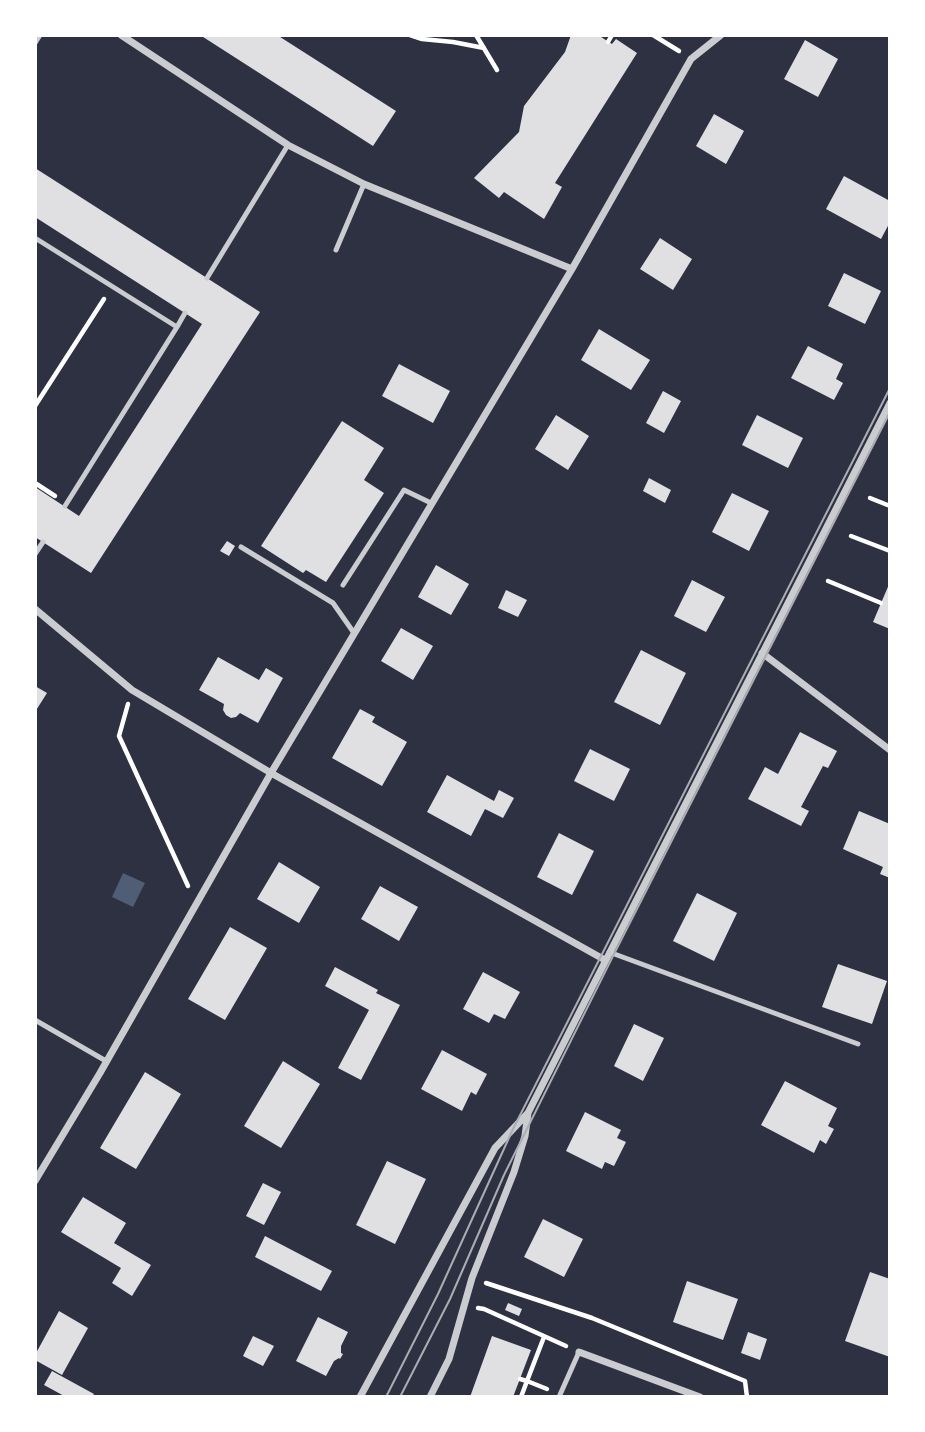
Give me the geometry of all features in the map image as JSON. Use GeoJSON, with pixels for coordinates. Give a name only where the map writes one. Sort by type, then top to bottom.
{"type":"FeatureCollection","features":[{"type":"Feature","properties":{"kind":"street"},"geometry":{"type":"LineString","coordinates":[[121,35],[288,145],[364,184],[572,269]]}},
{"type":"Feature","properties":{"kind":"street"},"geometry":{"type":"LineString","coordinates":[[35,1181],[271,773],[572,269],[691,59],[721,35]]}},
{"type":"Feature","properties":{"kind":"street"},"geometry":{"type":"LineString","coordinates":[[360,1397],[495,1148],[528,1112],[890,403]]}},
{"type":"Feature","properties":{"kind":"street"},"geometry":{"type":"LineString","coordinates":[[35,609],[132,690],[271,773],[605,960]]}},
{"type":"Feature","properties":{"kind":"street"},"geometry":{"type":"LineString","coordinates":[[762,653],[890,750]]}},
{"type":"Feature","properties":{"kind":"street"},"geometry":{"type":"LineString","coordinates":[[430,1397],[449,1359],[472,1278],[514,1172],[525,1136],[528,1112]]}},
{"type":"Feature","properties":{"kind":"street"},"geometry":{"type":"LineString","coordinates":[[579,1352],[700,1397]]}},
{"type":"Feature","properties":{"kind":"lane"},"geometry":{"type":"LineString","coordinates":[[35,43],[40,35]]}},
{"type":"Feature","properties":{"kind":"lane"},"geometry":{"type":"LineString","coordinates":[[207,278],[288,145]]}},
{"type":"Feature","properties":{"kind":"lane"},"geometry":{"type":"LineString","coordinates":[[336,250],[364,184]]}},
{"type":"Feature","properties":{"kind":"lane"},"geometry":{"type":"LineString","coordinates":[[35,238],[177,327]]}},
{"type":"Feature","properties":{"kind":"lane"},"geometry":{"type":"LineString","coordinates":[[66,505],[185,313]]}},
{"type":"Feature","properties":{"kind":"lane"},"geometry":{"type":"LineString","coordinates":[[343,585],[404,490],[431,503]]}},
{"type":"Feature","properties":{"kind":"lane"},"geometry":{"type":"LineString","coordinates":[[35,554],[43,542]]}},
{"type":"Feature","properties":{"kind":"lane"},"geometry":{"type":"LineString","coordinates":[[241,547],[332,603],[354,633]]}},
{"type":"Feature","properties":{"kind":"lane"},"geometry":{"type":"LineString","coordinates":[[609,951],[858,1044]]}},
{"type":"Feature","properties":{"kind":"lane"},"geometry":{"type":"LineString","coordinates":[[35,1020],[106,1061]]}},
{"type":"Feature","properties":{"kind":"lane"},"geometry":{"type":"LineString","coordinates":[[560,1395],[579,1352]]}},
{"type":"Feature","properties":{"kind":"path"},"geometry":{"type":"LineString","coordinates":[[410,35],[484,48]]}},
{"type":"Feature","properties":{"kind":"path"},"geometry":{"type":"LineString","coordinates":[[476,35],[497,70]]}},
{"type":"Feature","properties":{"kind":"path"},"geometry":{"type":"LineString","coordinates":[[608,42],[612,35]]}},
{"type":"Feature","properties":{"kind":"path"},"geometry":{"type":"LineString","coordinates":[[653,35],[691,59]]}},
{"type":"Feature","properties":{"kind":"path"},"geometry":{"type":"LineString","coordinates":[[35,406],[112,286]]}},
{"type":"Feature","properties":{"kind":"path"},"geometry":{"type":"LineString","coordinates":[[35,483],[66,505]]}},
{"type":"Feature","properties":{"kind":"path"},"geometry":{"type":"LineString","coordinates":[[870,498],[890,506]]}},
{"type":"Feature","properties":{"kind":"path"},"geometry":{"type":"LineString","coordinates":[[851,536],[890,551]]}},
{"type":"Feature","properties":{"kind":"path"},"geometry":{"type":"LineString","coordinates":[[828,580],[881,603]]}},
{"type":"Feature","properties":{"kind":"path"},"geometry":{"type":"LineString","coordinates":[[132,690],[119,736],[186,880],[195,906]]}},
{"type":"Feature","properties":{"kind":"path"},"geometry":{"type":"LineString","coordinates":[[472,1278],[592,1318],[746,1381],[747,1397]]}},
{"type":"Feature","properties":{"kind":"path"},"geometry":{"type":"LineString","coordinates":[[463,1306],[484,1309],[579,1352]]}},
{"type":"Feature","properties":{"kind":"path"},"geometry":{"type":"LineString","coordinates":[[521,1397],[544,1337]]}},
{"type":"Feature","properties":{"kind":"path"},"geometry":{"type":"LineString","coordinates":[[520,1379],[560,1395]]}},
{"type":"Feature","properties":{"kind":"water"},"geometry":{"type":"Polygon","coordinates":[[[123,873],[145,883],[133,907],[112,897],[123,873]]]}},
{"type":"Feature","properties":{"kind":"building"},"geometry":{"type":"Polygon","coordinates":[[[200,35],[277,35],[396,111],[373,146],[200,35]]]}},
{"type":"Feature","properties":{"kind":"building"},"geometry":{"type":"Polygon","coordinates":[[[571,35],[598,35],[612,44],[616,39],[637,53],[555,183],[562,187],[544,219],[504,192],[499,198],[474,178],[519,132],[524,106],[565,52],[571,35]]]}},
{"type":"Feature","properties":{"kind":"building"},"geometry":{"type":"Polygon","coordinates":[[[805,40],[838,59],[818,97],[784,79],[805,40]]]}},
{"type":"Feature","properties":{"kind":"building"},"geometry":{"type":"Polygon","coordinates":[[[714,114],[744,131],[726,164],[696,146],[714,114]]]}},
{"type":"Feature","properties":{"kind":"building"},"geometry":{"type":"Polygon","coordinates":[[[35,168],[260,312],[91,573],[35,537],[35,487],[79,516],[202,324],[35,217],[35,168]]]}},
{"type":"Feature","properties":{"kind":"building"},"geometry":{"type":"Polygon","coordinates":[[[844,176],[890,201],[890,222],[881,239],[826,209],[844,176]]]}},
{"type":"Feature","properties":{"kind":"building"},"geometry":{"type":"Polygon","coordinates":[[[660,238],[692,259],[673,290],[640,269],[660,238]]]}},
{"type":"Feature","properties":{"kind":"building"},"geometry":{"type":"Polygon","coordinates":[[[844,273],[881,291],[865,324],[828,306],[844,273]]]}},
{"type":"Feature","properties":{"kind":"building"},"geometry":{"type":"Polygon","coordinates":[[[599,329],[650,360],[631,390],[581,360],[599,329]]]}},
{"type":"Feature","properties":{"kind":"building"},"geometry":{"type":"Polygon","coordinates":[[[808,346],[843,364],[836,379],[843,383],[834,400],[791,378],[808,346]]]}},
{"type":"Feature","properties":{"kind":"building"},"geometry":{"type":"Polygon","coordinates":[[[399,364],[450,391],[433,423],[382,396],[399,364]]]}},
{"type":"Feature","properties":{"kind":"building"},"geometry":{"type":"Polygon","coordinates":[[[663,391],[681,401],[664,433],[646,423],[663,391]]]}},
{"type":"Feature","properties":{"kind":"building"},"geometry":{"type":"Polygon","coordinates":[[[556,415],[589,436],[568,470],[535,449],[556,415]]]}},
{"type":"Feature","properties":{"kind":"building"},"geometry":{"type":"Polygon","coordinates":[[[757,415],[803,438],[788,468],[742,445],[757,415]]]}},
{"type":"Feature","properties":{"kind":"building"},"geometry":{"type":"Polygon","coordinates":[[[342,421],[384,448],[364,480],[384,493],[326,582],[306,570],[303,573],[261,546],[342,421]]]}},
{"type":"Feature","properties":{"kind":"building"},"geometry":{"type":"Polygon","coordinates":[[[649,478],[671,490],[665,503],[643,491],[649,478]]]}},
{"type":"Feature","properties":{"kind":"building"},"geometry":{"type":"Polygon","coordinates":[[[732,493],[769,511],[749,551],[712,532],[732,493]]]}},
{"type":"Feature","properties":{"kind":"building"},"geometry":{"type":"Polygon","coordinates":[[[227,541],[235,546],[229,556],[220,551],[227,541]]]}},
{"type":"Feature","properties":{"kind":"building"},"geometry":{"type":"Polygon","coordinates":[[[436,565],[469,584],[451,615],[418,597],[436,565]]]}},
{"type":"Feature","properties":{"kind":"building"},"geometry":{"type":"Polygon","coordinates":[[[692,580],[725,597],[706,632],[674,616],[692,580]]]}},
{"type":"Feature","properties":{"kind":"building"},"geometry":{"type":"Polygon","coordinates":[[[890,582],[890,629],[873,622],[890,582]]]}},
{"type":"Feature","properties":{"kind":"building"},"geometry":{"type":"Polygon","coordinates":[[[506,590],[527,600],[518,617],[498,608],[506,590]]]}},
{"type":"Feature","properties":{"kind":"building"},"geometry":{"type":"Polygon","coordinates":[[[401,628],[433,646],[413,680],[381,661],[401,628]]]}},
{"type":"Feature","properties":{"kind":"building"},"geometry":{"type":"Polygon","coordinates":[[[641,650],[686,673],[660,725],[614,702],[641,650]]]}},
{"type":"Feature","properties":{"kind":"building"},"geometry":{"type":"Polygon","coordinates":[[[218,657],[259,680],[266,668],[283,678],[258,723],[240,713],[231,718],[223,710],[224,704],[199,690],[218,657]]]}},
{"type":"Feature","properties":{"kind":"building"},"geometry":{"type":"Polygon","coordinates":[[[35,686],[47,693],[35,712],[35,686]]]}},
{"type":"Feature","properties":{"kind":"building"},"geometry":{"type":"Polygon","coordinates":[[[360,709],[375,717],[372,722],[407,742],[382,786],[332,758],[360,709]]]}},
{"type":"Feature","properties":{"kind":"building"},"geometry":{"type":"Polygon","coordinates":[[[800,732],[837,751],[828,768],[823,766],[801,807],[809,811],[801,826],[748,799],[765,767],[778,774],[800,732]]]}},
{"type":"Feature","properties":{"kind":"building"},"geometry":{"type":"Polygon","coordinates":[[[590,749],[630,769],[614,801],[574,781],[590,749]]]}},
{"type":"Feature","properties":{"kind":"building"},"geometry":{"type":"Polygon","coordinates":[[[447,775],[494,801],[499,790],[514,798],[503,818],[485,809],[471,836],[427,812],[447,775]]]}},
{"type":"Feature","properties":{"kind":"building"},"geometry":{"type":"Polygon","coordinates":[[[859,811],[890,824],[890,878],[880,874],[883,867],[843,849],[859,811]]]}},
{"type":"Feature","properties":{"kind":"building"},"geometry":{"type":"Polygon","coordinates":[[[559,833],[594,851],[572,895],[537,877],[559,833]]]}},
{"type":"Feature","properties":{"kind":"building"},"geometry":{"type":"Polygon","coordinates":[[[279,862],[320,887],[299,923],[257,899],[279,862]]]}},
{"type":"Feature","properties":{"kind":"building"},"geometry":{"type":"Polygon","coordinates":[[[380,886],[418,907],[399,941],[361,919],[380,886]]]}},
{"type":"Feature","properties":{"kind":"building"},"geometry":{"type":"Polygon","coordinates":[[[697,893],[737,913],[714,961],[673,941],[697,893]]]}},
{"type":"Feature","properties":{"kind":"building"},"geometry":{"type":"Polygon","coordinates":[[[230,927],[267,948],[225,1020],[188,999],[230,927]]]}},
{"type":"Feature","properties":{"kind":"building"},"geometry":{"type":"Polygon","coordinates":[[[838,964],[887,981],[872,1024],[822,1007],[838,964]]]}},
{"type":"Feature","properties":{"kind":"building"},"geometry":{"type":"Polygon","coordinates":[[[335,967],[400,1005],[361,1080],[338,1068],[369,1010],[325,986],[335,967]]]}},
{"type":"Feature","properties":{"kind":"building"},"geometry":{"type":"Polygon","coordinates":[[[483,972],[520,992],[505,1019],[494,1014],[489,1023],[463,1009],[483,972]]]}},
{"type":"Feature","properties":{"kind":"building"},"geometry":{"type":"Polygon","coordinates":[[[634,1024],[664,1038],[643,1081],[614,1066],[634,1024]]]}},
{"type":"Feature","properties":{"kind":"building"},"geometry":{"type":"Polygon","coordinates":[[[442,1050],[487,1074],[476,1095],[471,1092],[462,1111],[421,1089],[442,1050]]]}},
{"type":"Feature","properties":{"kind":"building"},"geometry":{"type":"Polygon","coordinates":[[[283,1061],[320,1084],[281,1148],[244,1126],[283,1061]]]}},
{"type":"Feature","properties":{"kind":"building"},"geometry":{"type":"Polygon","coordinates":[[[145,1072],[181,1094],[136,1169],[100,1148],[145,1072]]]}},
{"type":"Feature","properties":{"kind":"building"},"geometry":{"type":"Polygon","coordinates":[[[785,1081],[837,1108],[828,1126],[834,1129],[826,1144],[820,1140],[814,1153],[761,1125],[785,1081]]]}},
{"type":"Feature","properties":{"kind":"building"},"geometry":{"type":"Polygon","coordinates":[[[585,1112],[621,1130],[617,1138],[626,1142],[614,1166],[605,1162],[602,1169],[566,1151],[585,1112]]]}},
{"type":"Feature","properties":{"kind":"building"},"geometry":{"type":"Polygon","coordinates":[[[387,1161],[426,1179],[395,1244],[356,1225],[387,1161]]]}},
{"type":"Feature","properties":{"kind":"building"},"geometry":{"type":"Polygon","coordinates":[[[263,1183],[281,1192],[264,1225],[246,1216],[263,1183]]]}},
{"type":"Feature","properties":{"kind":"building"},"geometry":{"type":"Polygon","coordinates":[[[83,1197],[126,1223],[114,1243],[151,1265],[132,1296],[112,1283],[121,1268],[61,1232],[83,1197]]]}},
{"type":"Feature","properties":{"kind":"building"},"geometry":{"type":"Polygon","coordinates":[[[543,1219],[583,1239],[564,1277],[524,1257],[543,1219]]]}},
{"type":"Feature","properties":{"kind":"building"},"geometry":{"type":"Polygon","coordinates":[[[265,1236],[332,1271],[321,1291],[255,1257],[265,1236]]]}},
{"type":"Feature","properties":{"kind":"building"},"geometry":{"type":"Polygon","coordinates":[[[870,1272],[890,1279],[890,1357],[845,1341],[870,1272]]]}},
{"type":"Feature","properties":{"kind":"building"},"geometry":{"type":"Polygon","coordinates":[[[687,1281],[738,1299],[723,1340],[673,1322],[687,1281]]]}},
{"type":"Feature","properties":{"kind":"building"},"geometry":{"type":"Polygon","coordinates":[[[508,1303],[522,1309],[519,1316],[505,1310],[508,1303]]]}},
{"type":"Feature","properties":{"kind":"building"},"geometry":{"type":"Polygon","coordinates":[[[59,1311],[88,1328],[62,1375],[35,1360],[35,1355],[59,1311]]]}},
{"type":"Feature","properties":{"kind":"building"},"geometry":{"type":"Polygon","coordinates":[[[318,1317],[348,1332],[341,1346],[343,1354],[340,1359],[334,1361],[326,1376],[296,1361],[318,1317]]]}},
{"type":"Feature","properties":{"kind":"building"},"geometry":{"type":"Polygon","coordinates":[[[748,1332],[767,1339],[760,1360],[741,1353],[748,1332]]]}},
{"type":"Feature","properties":{"kind":"building"},"geometry":{"type":"Polygon","coordinates":[[[253,1336],[274,1346],[263,1366],[243,1356],[253,1336]]]}},
{"type":"Feature","properties":{"kind":"building"},"geometry":{"type":"Polygon","coordinates":[[[492,1336],[531,1350],[513,1397],[470,1397],[492,1336]]]}},
{"type":"Feature","properties":{"kind":"building"},"geometry":{"type":"Polygon","coordinates":[[[52,1371],[94,1394],[92,1397],[66,1397],[44,1385],[52,1371]]]}},
{"type":"Feature","properties":{"kind":"tram line"},"geometry":{"type":"LineString","coordinates":[[386,1397],[438,1294],[513,1129],[890,388]]}},
{"type":"Feature","properties":{"kind":"tram line"},"geometry":{"type":"LineString","coordinates":[[400,1397],[450,1299],[504,1175],[890,412]]}}]}
